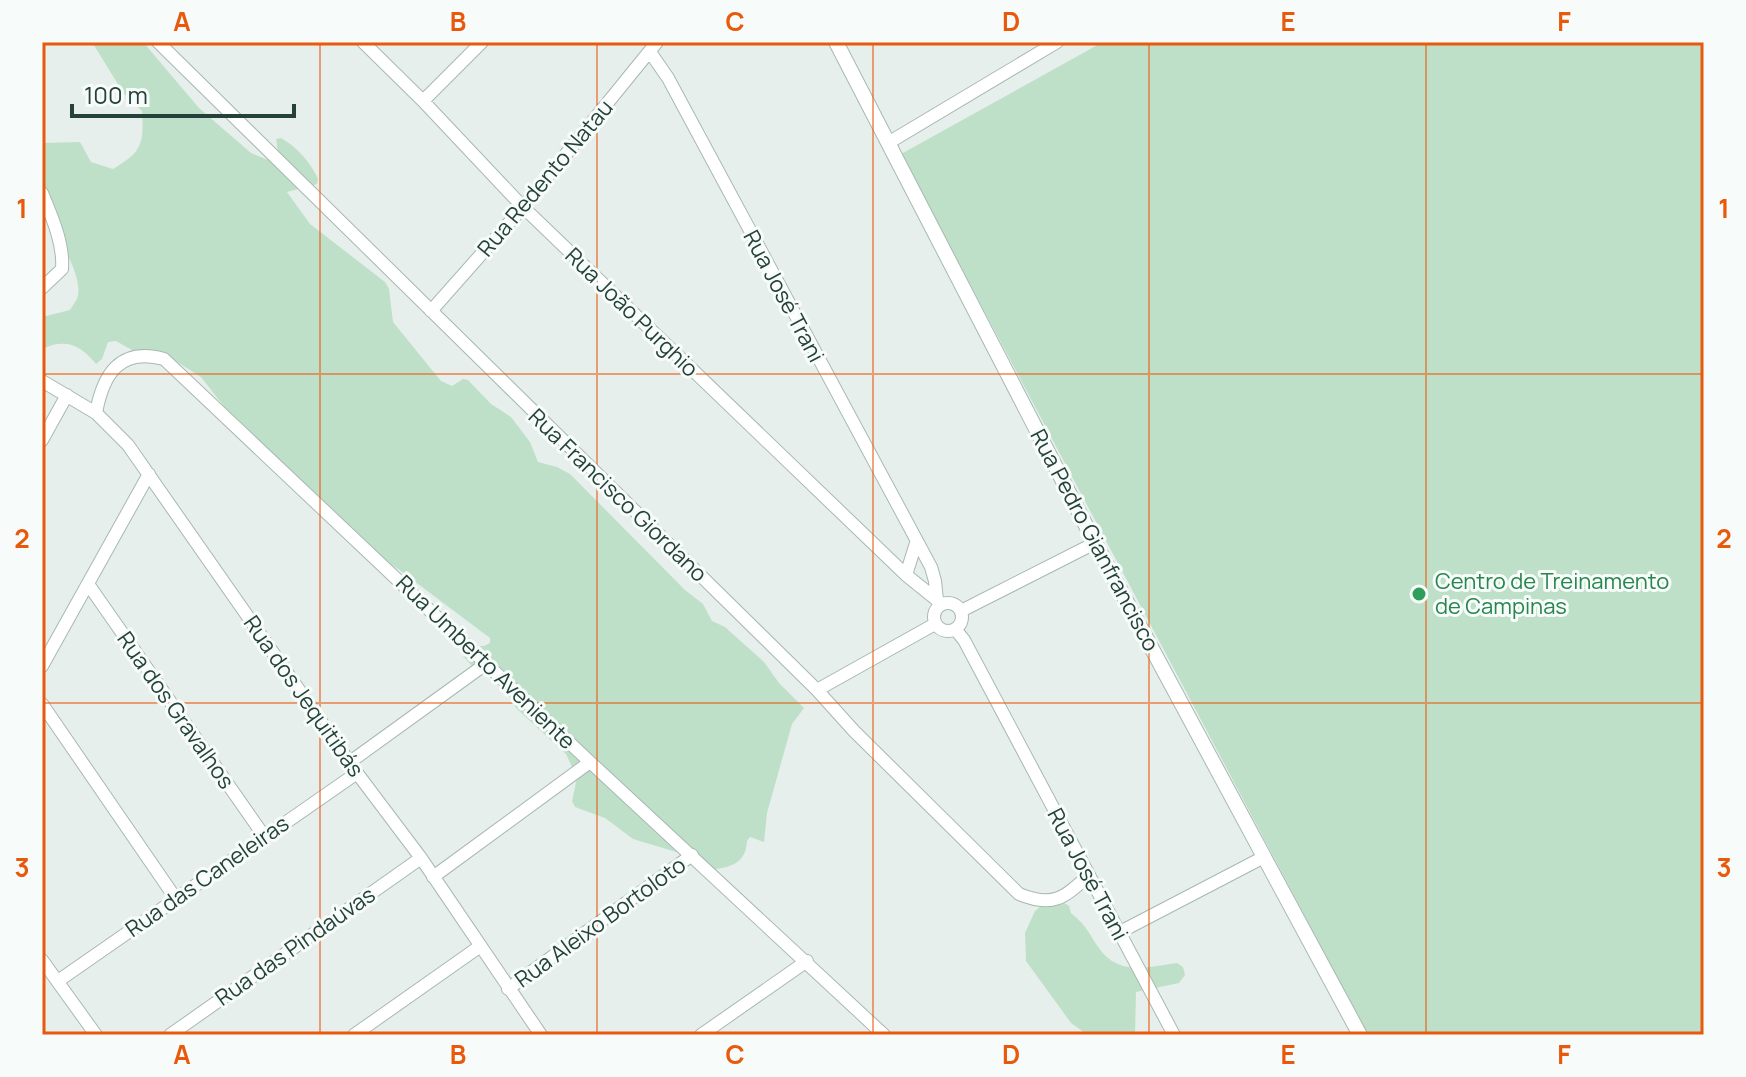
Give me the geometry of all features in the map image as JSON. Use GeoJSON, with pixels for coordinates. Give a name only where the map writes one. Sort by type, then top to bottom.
{"type":"FeatureCollection","features":[{"type":"Feature","properties":{"kind":"street","name":"Rua Francisco Giordano"},"geometry":{"type":"LineString","coordinates":[[158,42],[817,690],[854,731],[1019,894],[1038,902],[1062,898],[1089,875]]}},
{"type":"Feature","properties":{"kind":"street","name":"Rua João Purghio"},"geometry":{"type":"LineString","coordinates":[[363,42],[523,207],[906,575],[937,610]]}},
{"type":"Feature","properties":{"kind":"street"},"geometry":{"type":"LineString","coordinates":[[423,101],[482,42]]}},
{"type":"Feature","properties":{"kind":"street","name":"Rua Pedro Gianfrancisco"},"geometry":{"type":"LineString","coordinates":[[836,42],[1095,543],[1360,1035]]}},
{"type":"Feature","properties":{"kind":"street"},"geometry":{"type":"LineString","coordinates":[[1024,42],[1032,56]]}},
{"type":"Feature","properties":{"kind":"street"},"geometry":{"type":"LineString","coordinates":[[888,143],[1057,42]]}},
{"type":"Feature","properties":{"kind":"street","name":"Rua Redento Natau"},"geometry":{"type":"LineString","coordinates":[[431,311],[523,207],[654,47]]}},
{"type":"Feature","properties":{"kind":"street","name":"Rua José Trani"},"geometry":{"type":"LineString","coordinates":[[654,47],[931,567],[937,610]]}},
{"type":"Feature","properties":{"kind":"street"},"geometry":{"type":"LineString","coordinates":[[42,193],[63,258],[62,269],[47,285]]}},
{"type":"Feature","properties":{"kind":"street","name":"Rua Umberto Aveniente"},"geometry":{"type":"LineString","coordinates":[[96,413],[101,390],[115,367],[136,356],[164,359],[884,1035]]}},
{"type":"Feature","properties":{"kind":"street","name":"Rua dos Jequitibás"},"geometry":{"type":"LineString","coordinates":[[42,381],[96,413],[115,430],[149,474],[353,767],[421,858],[540,1035]]}},
{"type":"Feature","properties":{"kind":"street"},"geometry":{"type":"LineString","coordinates":[[42,440],[67,395]]}},
{"type":"Feature","properties":{"kind":"street"},"geometry":{"type":"LineString","coordinates":[[42,666],[149,474]]}},
{"type":"Feature","properties":{"kind":"street"},"geometry":{"type":"LineString","coordinates":[[906,575],[916,543]]}},
{"type":"Feature","properties":{"kind":"street"},"geometry":{"type":"LineString","coordinates":[[961,611],[1095,543]]}},
{"type":"Feature","properties":{"kind":"street","name":"Rua dos Gravalhos"},"geometry":{"type":"LineString","coordinates":[[88,584],[264,836]]}},
{"type":"Feature","properties":{"kind":"street"},"geometry":{"type":"LineString","coordinates":[[817,690],[937,610],[955,604],[961,611],[961,623],[955,629],[943,630],[937,610]]}},
{"type":"Feature","properties":{"kind":"street","name":"Rua José Trani"},"geometry":{"type":"LineString","coordinates":[[955,629],[964,640],[1174,1035]]}},
{"type":"Feature","properties":{"kind":"street","name":"Rua das Caneleiras"},"geometry":{"type":"LineString","coordinates":[[58,981],[264,836],[487,663]]}},
{"type":"Feature","properties":{"kind":"street"},"geometry":{"type":"LineString","coordinates":[[42,704],[176,899]]}},
{"type":"Feature","properties":{"kind":"street"},"geometry":{"type":"LineString","coordinates":[[433,877],[590,762]]}},
{"type":"Feature","properties":{"kind":"street","name":"Rua Aleixo Bortoloto"},"geometry":{"type":"LineString","coordinates":[[508,989],[692,855]]}},
{"type":"Feature","properties":{"kind":"street"},"geometry":{"type":"LineString","coordinates":[[1120,932],[1264,857]]}},
{"type":"Feature","properties":{"kind":"street","name":"Rua das Pindaúvas"},"geometry":{"type":"LineString","coordinates":[[170,1035],[421,858]]}},
{"type":"Feature","properties":{"kind":"street"},"geometry":{"type":"LineString","coordinates":[[354,1035],[479,947]]}},
{"type":"Feature","properties":{"kind":"street"},"geometry":{"type":"LineString","coordinates":[[42,960],[96,1035]]}},
{"type":"Feature","properties":{"kind":"street"},"geometry":{"type":"LineString","coordinates":[[701,1035],[807,961]]}},
{"type":"Feature","properties":{"kind":"street"},"geometry":{"type":"LineString","coordinates":[[79,1035],[87,1022]]}},
{"type":"Feature","properties":{"kind":"green space"},"geometry":{"type":"Polygon","coordinates":[[[92,42],[143,42],[199,108],[251,153],[280,165],[276,139],[287,141],[297,150],[315,173],[317,184],[287,192],[310,224],[385,282],[389,289],[393,322],[441,381],[452,386],[463,379],[468,380],[491,404],[511,417],[530,442],[538,462],[570,474],[685,590],[703,604],[712,621],[725,627],[764,662],[779,683],[804,708],[792,724],[767,813],[764,842],[750,837],[740,860],[730,866],[709,870],[693,857],[633,839],[605,818],[575,807],[572,801],[577,778],[566,754],[516,708],[495,673],[472,666],[463,656],[463,646],[484,646],[490,643],[490,638],[398,569],[349,538],[254,445],[201,377],[171,358],[132,350],[116,341],[108,342],[102,359],[96,364],[72,345],[58,344],[42,349],[42,317],[70,310],[77,299],[78,290],[68,255],[42,216],[42,143],[80,142],[91,162],[113,169],[135,152],[141,139],[142,111],[124,94],[92,42]]]}},
{"type":"Feature","properties":{"kind":"green space","name":"Centro de Treinamento de Campinas"},"geometry":{"type":"Polygon","coordinates":[[[1103,42],[1704,42],[1704,1035],[1368,1035],[901,154],[1103,42]]]}},
{"type":"Feature","properties":{"kind":"green space"},"geometry":{"type":"Polygon","coordinates":[[[1053,896],[1069,906],[1071,913],[1099,948],[1115,963],[1134,968],[1177,963],[1183,967],[1185,975],[1179,983],[1136,992],[1135,1035],[1088,1035],[1071,1023],[1026,961],[1025,933],[1035,911],[1053,896]]]}},
{"type":"Feature","properties":{"kind":"place","name":"Centro de Treinamento de Campinas"},"geometry":{"type":"Point","coordinates":[1419,594]}}]}
